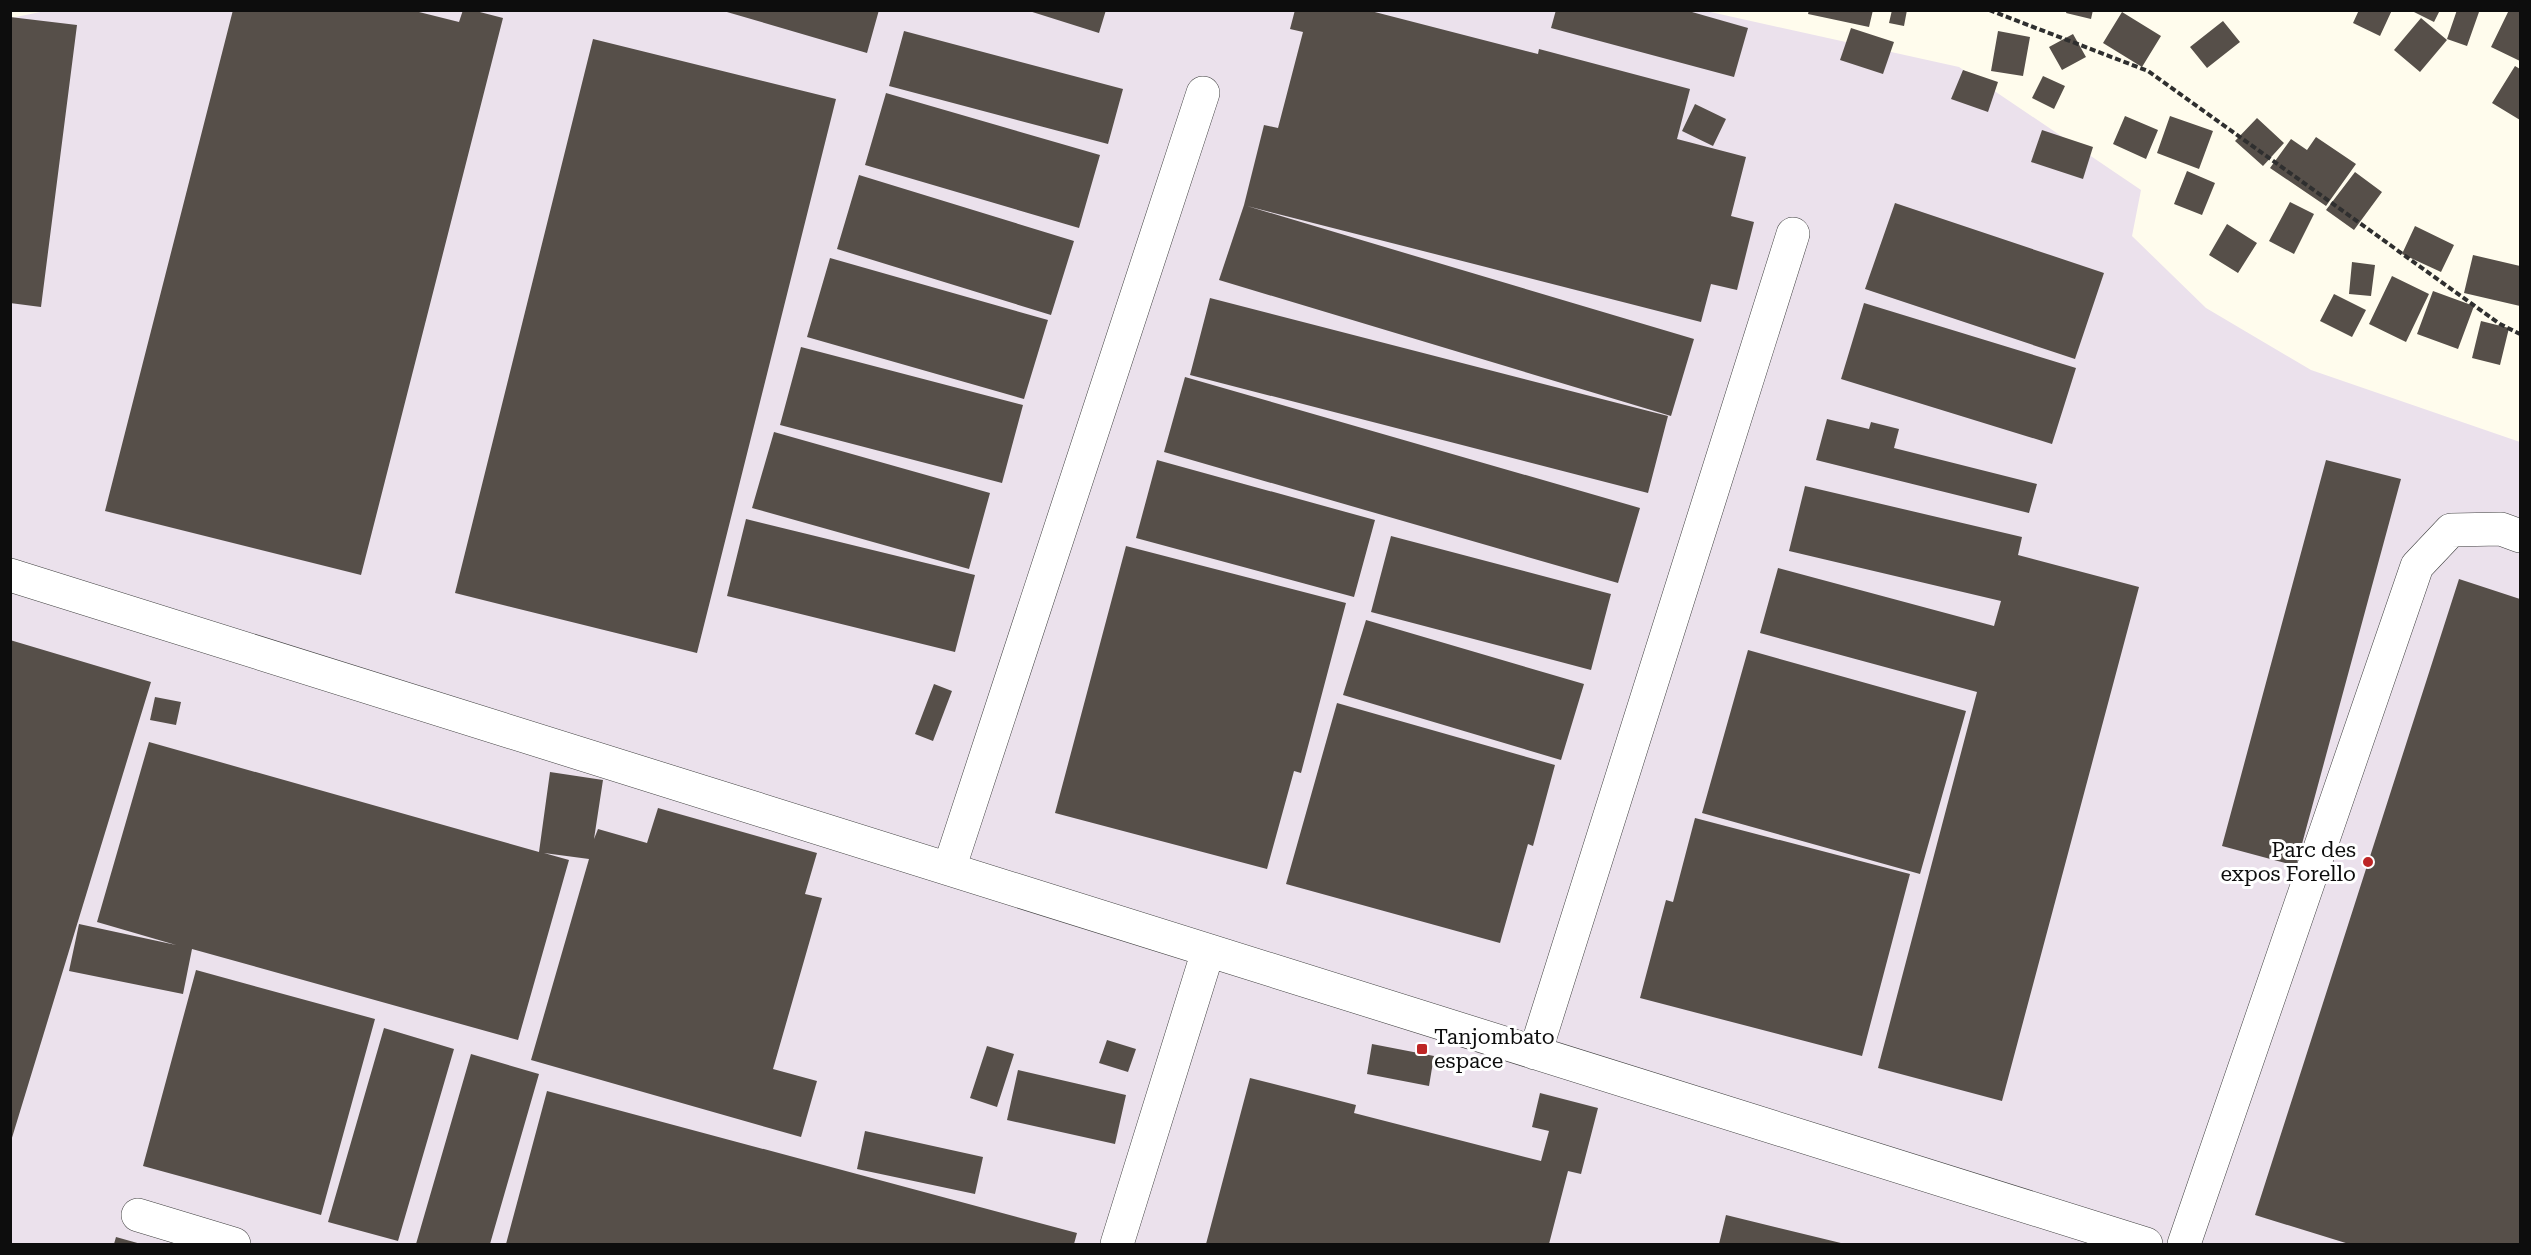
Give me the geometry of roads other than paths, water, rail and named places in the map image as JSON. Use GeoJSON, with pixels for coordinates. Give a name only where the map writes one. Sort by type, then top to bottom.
{"type":"FeatureCollection","features":[{"type":"Feature","properties":{"kind":"street"},"geometry":{"type":"LineString","coordinates":[[949,869],[1203,93]]}},
{"type":"Feature","properties":{"kind":"street"},"geometry":{"type":"LineString","coordinates":[[1535,1053],[1793,234]]}},
{"type":"Feature","properties":{"kind":"street"},"geometry":{"type":"LineString","coordinates":[[2184,1245],[2417,566],[2451,531],[2501,529],[2520,536]]}},
{"type":"Feature","properties":{"kind":"street"},"geometry":{"type":"LineString","coordinates":[[10,575],[2146,1245]]}},
{"type":"Feature","properties":{"kind":"street"},"geometry":{"type":"LineString","coordinates":[[1117,1245],[1208,951]]}},
{"type":"Feature","properties":{"kind":"street"},"geometry":{"type":"LineString","coordinates":[[138,1215],[234,1245]]}},
{"type":"Feature","properties":{"kind":"place","name":"Parc des expos Forello"},"geometry":{"type":"Point","coordinates":[2368,862]}},
{"type":"Feature","properties":{"kind":"place","name":"Tanjombato espace"},"geometry":{"type":"Point","coordinates":[1422,1049]}}]}
